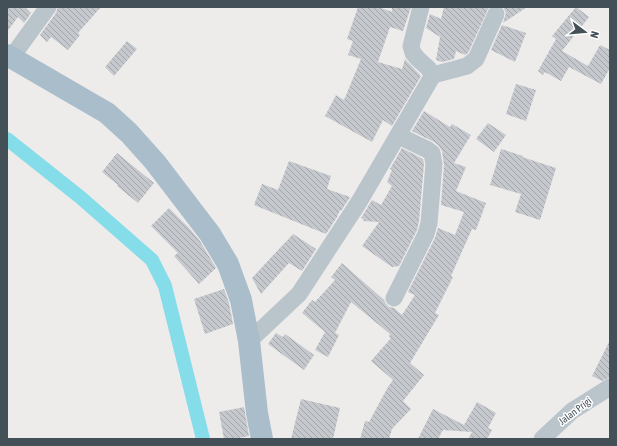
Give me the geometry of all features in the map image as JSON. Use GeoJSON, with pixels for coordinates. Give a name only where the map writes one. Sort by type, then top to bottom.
{"type":"FeatureCollection","features":[{"type":"Feature","properties":{"kind":"main road"},"geometry":{"type":"LineString","coordinates":[[9,57],[107,113],[129,133],[155,162],[210,234],[228,264],[241,300],[249,341],[256,413],[262,439]]}},
{"type":"Feature","properties":{"kind":"street"},"geometry":{"type":"LineString","coordinates":[[9,57],[48,7]]}},
{"type":"Feature","properties":{"kind":"street"},"geometry":{"type":"LineString","coordinates":[[421,7],[412,46],[413,53],[433,75]]}},
{"type":"Feature","properties":{"kind":"street"},"geometry":{"type":"LineString","coordinates":[[249,341],[299,294],[359,202],[399,136],[433,75],[467,66],[476,59],[496,14]]}},
{"type":"Feature","properties":{"kind":"street"},"geometry":{"type":"LineString","coordinates":[[394,298],[426,234],[429,223],[434,164],[432,153],[399,136]]}},
{"type":"Feature","properties":{"kind":"street","name":"Jalan Prigi"},"geometry":{"type":"LineString","coordinates":[[542,439],[572,411],[610,386]]}},
{"type":"Feature","properties":{"kind":"building"},"geometry":{"type":"Polygon","coordinates":[[[7,7],[25,7],[31,13],[24,23],[18,17],[7,32],[7,7]]]}},
{"type":"Feature","properties":{"kind":"building"},"geometry":{"type":"Polygon","coordinates":[[[58,7],[101,7],[78,33],[80,35],[68,50],[51,37],[47,42],[40,35],[56,13],[58,7]]]}},
{"type":"Feature","properties":{"kind":"building"},"geometry":{"type":"Polygon","coordinates":[[[358,7],[378,7],[392,12],[392,7],[411,7],[403,31],[390,27],[378,62],[402,69],[405,59],[421,76],[392,126],[383,120],[372,142],[325,116],[336,95],[344,100],[361,59],[348,55],[353,41],[347,39],[358,7]]]}},
{"type":"Feature","properties":{"kind":"building"},"geometry":{"type":"Polygon","coordinates":[[[444,7],[489,7],[468,53],[465,55],[456,51],[454,59],[442,62],[436,60],[440,37],[426,28],[430,14],[441,19],[444,7]]]}},
{"type":"Feature","properties":{"kind":"building"},"geometry":{"type":"Polygon","coordinates":[[[503,7],[527,7],[503,23],[506,13],[503,7]]]}},
{"type":"Feature","properties":{"kind":"building"},"geometry":{"type":"Polygon","coordinates":[[[576,7],[589,17],[562,51],[588,66],[600,45],[610,50],[610,68],[601,84],[569,67],[561,81],[545,72],[543,75],[538,71],[556,39],[552,36],[576,7]]]}},
{"type":"Feature","properties":{"kind":"building"},"geometry":{"type":"Polygon","coordinates":[[[502,25],[526,33],[515,62],[491,50],[502,25]]]}},
{"type":"Feature","properties":{"kind":"building"},"geometry":{"type":"Polygon","coordinates":[[[127,41],[137,49],[114,76],[105,67],[127,41]]]}},
{"type":"Feature","properties":{"kind":"building"},"geometry":{"type":"Polygon","coordinates":[[[516,84],[536,90],[526,121],[506,114],[516,84]]]}},
{"type":"Feature","properties":{"kind":"building"},"geometry":{"type":"Polygon","coordinates":[[[424,111],[450,127],[452,124],[471,135],[454,163],[466,167],[456,191],[486,203],[476,230],[472,229],[451,276],[453,277],[435,313],[439,315],[410,363],[424,375],[403,401],[411,409],[392,429],[389,439],[360,439],[365,421],[369,422],[393,380],[371,361],[391,338],[389,337],[390,334],[351,302],[335,333],[339,335],[328,357],[315,350],[325,332],[302,313],[312,300],[315,302],[335,280],[331,277],[342,263],[384,300],[389,307],[394,308],[402,315],[415,295],[408,292],[435,238],[438,228],[455,235],[464,212],[441,205],[444,165],[442,151],[434,142],[412,131],[424,111]]]}},
{"type":"Feature","properties":{"kind":"building"},"geometry":{"type":"Polygon","coordinates":[[[488,123],[506,135],[494,152],[476,139],[488,123]]]}},
{"type":"Feature","properties":{"kind":"building"},"geometry":{"type":"Polygon","coordinates":[[[402,148],[423,159],[424,164],[417,230],[399,266],[392,267],[362,246],[379,222],[363,221],[364,219],[361,218],[372,200],[381,205],[392,186],[387,182],[392,170],[390,169],[402,148]]]}},
{"type":"Feature","properties":{"kind":"building"},"geometry":{"type":"Polygon","coordinates":[[[501,149],[556,168],[540,220],[515,212],[521,194],[490,185],[501,149]]]}},
{"type":"Feature","properties":{"kind":"building"},"geometry":{"type":"Polygon","coordinates":[[[117,153],[154,183],[138,203],[102,172],[117,153]]]}},
{"type":"Feature","properties":{"kind":"building"},"geometry":{"type":"Polygon","coordinates":[[[289,161],[331,176],[327,189],[350,197],[341,211],[340,210],[326,234],[254,205],[262,184],[278,190],[289,161]]]}},
{"type":"Feature","properties":{"kind":"building"},"geometry":{"type":"Polygon","coordinates":[[[169,208],[200,241],[216,268],[199,284],[174,256],[178,253],[151,226],[169,208]]]}},
{"type":"Feature","properties":{"kind":"building"},"geometry":{"type":"Polygon","coordinates":[[[293,234],[316,249],[302,271],[289,263],[261,294],[252,278],[293,234]]]}},
{"type":"Feature","properties":{"kind":"building"},"geometry":{"type":"Polygon","coordinates":[[[224,289],[229,303],[233,324],[205,334],[194,299],[224,289]]]}},
{"type":"Feature","properties":{"kind":"building"},"geometry":{"type":"Polygon","coordinates":[[[276,333],[283,337],[285,334],[314,355],[304,370],[268,344],[276,333]]]}},
{"type":"Feature","properties":{"kind":"building"},"geometry":{"type":"Polygon","coordinates":[[[610,340],[610,377],[602,381],[592,376],[610,340]]]}},
{"type":"Feature","properties":{"kind":"building"},"geometry":{"type":"Polygon","coordinates":[[[301,399],[340,408],[333,439],[291,439],[301,399]]]}},
{"type":"Feature","properties":{"kind":"building"},"geometry":{"type":"Polygon","coordinates":[[[477,402],[496,413],[488,428],[492,430],[487,439],[468,439],[472,432],[443,430],[438,439],[418,439],[433,409],[464,425],[477,402]]]}},
{"type":"Feature","properties":{"kind":"building"},"geometry":{"type":"Polygon","coordinates":[[[244,407],[249,436],[224,439],[219,412],[244,407]]]}},
{"type":"Feature","properties":{"kind":"waterway"},"geometry":{"type":"LineString","coordinates":[[7,139],[80,197],[152,260],[165,286],[203,439]]}}]}
